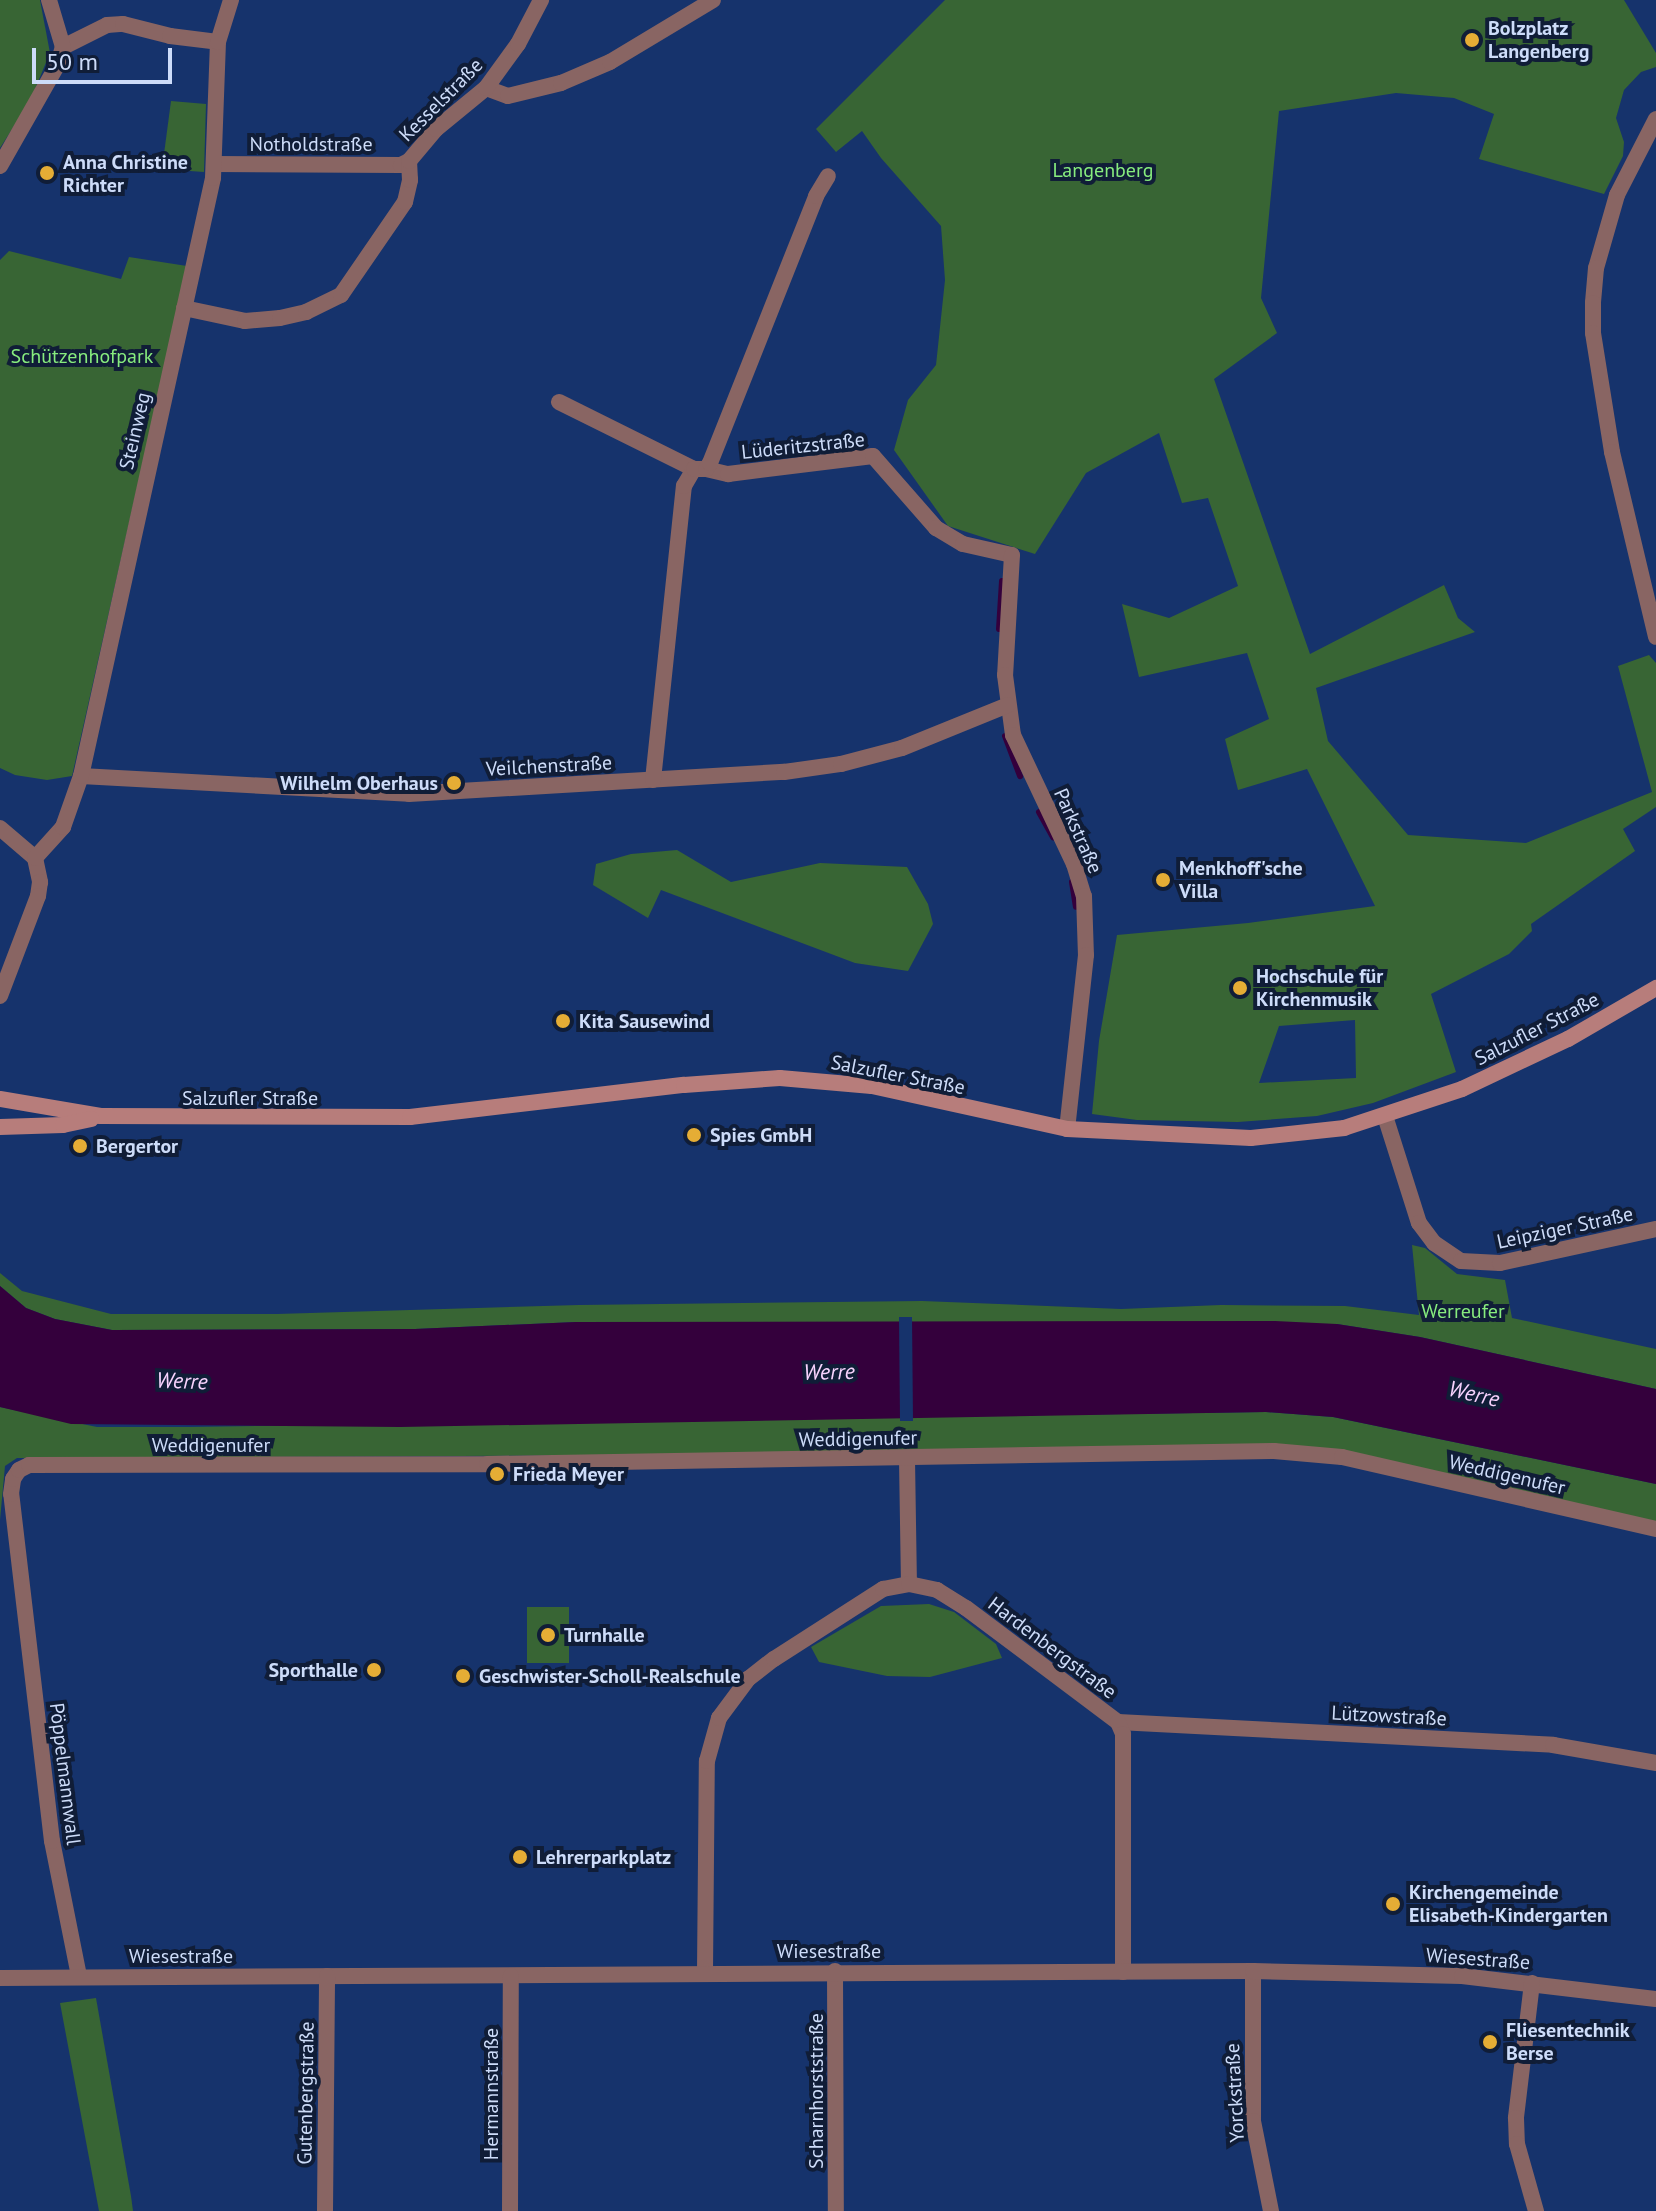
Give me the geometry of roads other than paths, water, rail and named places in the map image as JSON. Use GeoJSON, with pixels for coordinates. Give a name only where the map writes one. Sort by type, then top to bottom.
{"type":"FeatureCollection","features":[{"type":"Feature","properties":{"kind":"main road","name":"Salzufler Straße"},"geometry":{"type":"LineString","coordinates":[[0,1099],[101,1116],[410,1117],[684,1085],[780,1078],[872,1086],[1067,1129],[1251,1138],[1344,1128],[1385,1116],[1518,1064],[1656,988]]}},
{"type":"Feature","properties":{"kind":"main road","name":"Salzufler Straße"},"geometry":{"type":"LineString","coordinates":[[0,1127],[63,1125],[101,1116]]}},
{"type":"Feature","properties":{"kind":"street"},"geometry":{"type":"LineString","coordinates":[[0,166],[32,116],[58,64],[63,47],[49,0]]}},
{"type":"Feature","properties":{"kind":"street","name":"Steinweg"},"geometry":{"type":"LineString","coordinates":[[35,858],[63,827],[81,776],[214,164],[211,42],[231,0]]}},
{"type":"Feature","properties":{"kind":"street","name":"Kesselstraße"},"geometry":{"type":"LineString","coordinates":[[184,308],[245,321],[306,312],[341,295],[405,202],[410,180],[409,161],[436,129],[486,88],[518,44],[541,0]]}},
{"type":"Feature","properties":{"kind":"street"},"geometry":{"type":"LineString","coordinates":[[486,88],[508,96],[561,83],[610,62],[713,0]]}},
{"type":"Feature","properties":{"kind":"street"},"geometry":{"type":"LineString","coordinates":[[63,47],[107,25],[123,24],[211,42]]}},
{"type":"Feature","properties":{"kind":"street"},"geometry":{"type":"LineString","coordinates":[[1656,119],[1617,195],[1596,268],[1593,303],[1593,333],[1612,452],[1656,637]]}},
{"type":"Feature","properties":{"kind":"street","name":"Notholdstraße"},"geometry":{"type":"LineString","coordinates":[[214,164],[401,165],[409,161]]}},
{"type":"Feature","properties":{"kind":"street","name":"Lüderitzstraße"},"geometry":{"type":"LineString","coordinates":[[653,780],[684,486],[700,469],[816,196],[828,176]]}},
{"type":"Feature","properties":{"kind":"street","name":"Lüderitzstraße"},"geometry":{"type":"LineString","coordinates":[[559,402],[700,469],[728,474],[873,456],[936,528],[963,544],[1012,555]]}},
{"type":"Feature","properties":{"kind":"street","name":"Parkstraße"},"geometry":{"type":"LineString","coordinates":[[1012,555],[1005,675],[1013,735],[1074,864],[1084,896],[1086,955],[1067,1129]]}},
{"type":"Feature","properties":{"kind":"street","name":"Veilchenstraße"},"geometry":{"type":"LineString","coordinates":[[81,776],[409,794],[784,772],[841,764],[902,748],[1008,705]]}},
{"type":"Feature","properties":{"kind":"street"},"geometry":{"type":"LineString","coordinates":[[0,828],[35,858],[39,870],[38,896],[0,996]]}},
{"type":"Feature","properties":{"kind":"street","name":"Leipziger Straße"},"geometry":{"type":"LineString","coordinates":[[1385,1116],[1419,1223],[1434,1243],[1461,1261],[1500,1263],[1656,1229]]}},
{"type":"Feature","properties":{"kind":"street","name":"Weddigenufer"},"geometry":{"type":"LineString","coordinates":[[53,1465],[907,1459],[1274,1451],[1342,1457],[1656,1529]]}},
{"type":"Feature","properties":{"kind":"street"},"geometry":{"type":"LineString","coordinates":[[705,1972],[707,1761],[719,1718],[748,1679],[774,1659],[883,1589],[909,1584],[907,1459]]}},
{"type":"Feature","properties":{"kind":"street","name":"Pöppelmannwall"},"geometry":{"type":"LineString","coordinates":[[53,1465],[29,1465],[19,1470],[13,1479],[11,1494],[52,1841],[79,1976]]}},
{"type":"Feature","properties":{"kind":"street","name":"Hardenbergstraße"},"geometry":{"type":"LineString","coordinates":[[909,1584],[937,1590],[966,1608],[1118,1722],[1123,1734],[1123,1972]]}},
{"type":"Feature","properties":{"kind":"street","name":"Lützowstraße"},"geometry":{"type":"LineString","coordinates":[[1118,1722],[1553,1745],[1656,1763]]}},
{"type":"Feature","properties":{"kind":"street","name":"Scharnhorststraße"},"geometry":{"type":"LineString","coordinates":[[835,1971],[836,2211]]}},
{"type":"Feature","properties":{"kind":"street","name":"Wiesestraße"},"geometry":{"type":"LineString","coordinates":[[0,1978],[1253,1971],[1462,1976],[1656,1999]]}},
{"type":"Feature","properties":{"kind":"street","name":"Yorckstraße"},"geometry":{"type":"LineString","coordinates":[[1253,1971],[1253,2121],[1271,2211]]}},
{"type":"Feature","properties":{"kind":"street","name":"Gutenbergstraße"},"geometry":{"type":"LineString","coordinates":[[325,2211],[327,1976]]}},
{"type":"Feature","properties":{"kind":"street","name":"Hermannstraße"},"geometry":{"type":"LineString","coordinates":[[510,2211],[511,1976]]}},
{"type":"Feature","properties":{"kind":"street"},"geometry":{"type":"LineString","coordinates":[[1532,1983],[1516,2118],[1517,2144],[1536,2211]]}},
{"type":"Feature","properties":{"kind":"water","name":"Werre"},"geometry":{"type":"Polygon","coordinates":[[[0,1286],[26,1308],[55,1319],[112,1330],[415,1329],[576,1322],[1275,1321],[1337,1324],[1420,1337],[1656,1389],[1656,1484],[1333,1417],[1266,1412],[400,1427],[71,1424],[0,1407],[0,1286]]]}},
{"type":"Feature","properties":{"kind":"waterway"},"geometry":{"type":"LineString","coordinates":[[999,629],[1002,581]]}},
{"type":"Feature","properties":{"kind":"waterway"},"geometry":{"type":"LineString","coordinates":[[1005,736],[1020,776]]}},
{"type":"Feature","properties":{"kind":"waterway"},"geometry":{"type":"LineString","coordinates":[[1039,812],[1053,837]]}},
{"type":"Feature","properties":{"kind":"waterway"},"geometry":{"type":"LineString","coordinates":[[1072,882],[1076,907]]}},
{"type":"Feature","properties":{"kind":"place","name":"Bolzplatz Langenberg"},"geometry":{"type":"Point","coordinates":[1472,40]}},
{"type":"Feature","properties":{"kind":"place","name":"Anna Christine Richter"},"geometry":{"type":"Point","coordinates":[47,173]}},
{"type":"Feature","properties":{"kind":"place","name":"Wilhelm Oberhaus"},"geometry":{"type":"Point","coordinates":[454,783]}},
{"type":"Feature","properties":{"kind":"place","name":"Menkhoff'sche Villa"},"geometry":{"type":"Point","coordinates":[1163,880]}},
{"type":"Feature","properties":{"kind":"place","name":"Hochschule für Kirchenmusik"},"geometry":{"type":"Point","coordinates":[1240,988]}},
{"type":"Feature","properties":{"kind":"place","name":"Kita Sausewind"},"geometry":{"type":"Point","coordinates":[563,1021]}},
{"type":"Feature","properties":{"kind":"place","name":"Spies GmbH"},"geometry":{"type":"Point","coordinates":[694,1135]}},
{"type":"Feature","properties":{"kind":"place","name":"Bergertor"},"geometry":{"type":"Point","coordinates":[80,1146]}},
{"type":"Feature","properties":{"kind":"place","name":"Frieda Meyer"},"geometry":{"type":"Point","coordinates":[497,1474]}},
{"type":"Feature","properties":{"kind":"place","name":"Turnhalle"},"geometry":{"type":"Point","coordinates":[548,1635]}},
{"type":"Feature","properties":{"kind":"place","name":"Sporthalle"},"geometry":{"type":"Point","coordinates":[374,1670]}},
{"type":"Feature","properties":{"kind":"place","name":"Geschwister-Scholl-Realschule"},"geometry":{"type":"Point","coordinates":[463,1676]}},
{"type":"Feature","properties":{"kind":"place","name":"Lehrerparkplatz"},"geometry":{"type":"Point","coordinates":[520,1857]}},
{"type":"Feature","properties":{"kind":"place","name":"Kirchengemeinde Elisabeth-Kindergarten"},"geometry":{"type":"Point","coordinates":[1393,1904]}},
{"type":"Feature","properties":{"kind":"place","name":"Fliesentechnik Berse"},"geometry":{"type":"Point","coordinates":[1490,2042]}},
{"type":"Feature","properties":{"kind":"park label","name":"Langenberg"},"geometry":{"type":"Point","coordinates":[1103,170]}},
{"type":"Feature","properties":{"kind":"park label","name":"Schützenhofpark"},"geometry":{"type":"Point","coordinates":[82,356]}},
{"type":"Feature","properties":{"kind":"park label","name":"Werreufer"},"geometry":{"type":"Point","coordinates":[1463,1311]}}]}
